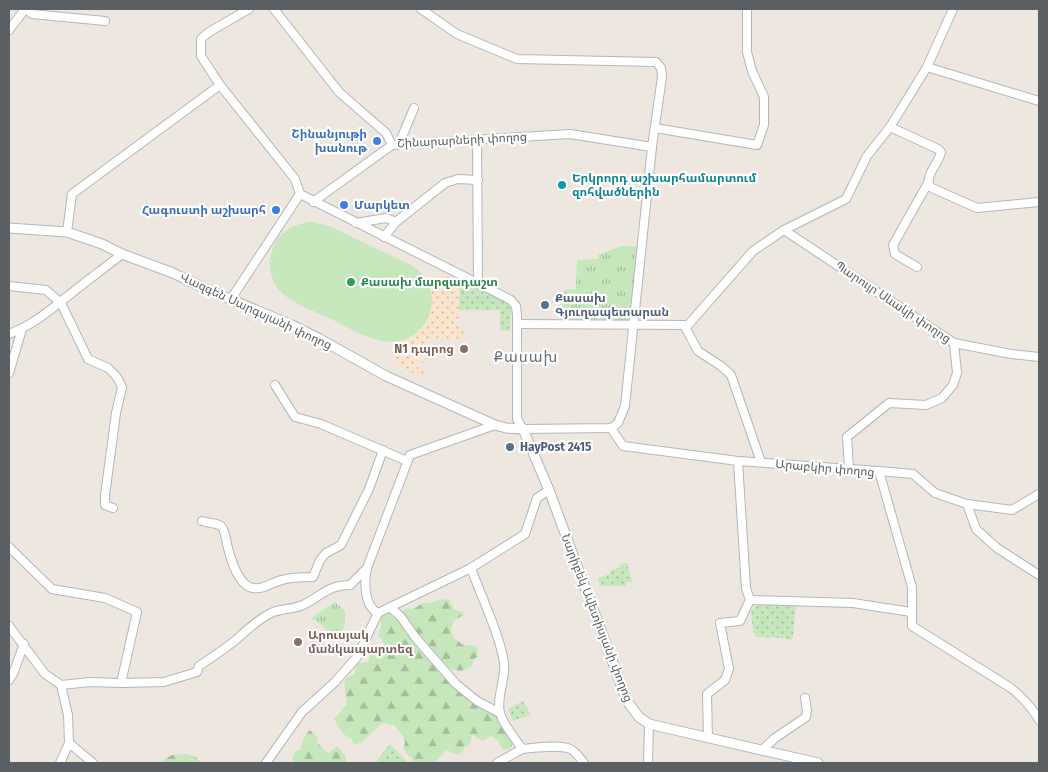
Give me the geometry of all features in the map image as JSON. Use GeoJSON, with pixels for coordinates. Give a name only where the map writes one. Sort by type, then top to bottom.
{"type":"FeatureCollection","features":[{"type":"Feature","properties":{"kind":"street"},"geometry":{"type":"LineString","coordinates":[[9,30],[25,9],[32,14],[105,20]]}},
{"type":"Feature","properties":{"kind":"street"},"geometry":{"type":"LineString","coordinates":[[249,9],[209,32],[201,39],[201,56],[220,85],[295,179],[300,194],[511,300],[516,306],[517,324],[517,419],[523,429],[611,428],[618,423],[625,406],[652,147],[662,77],[661,68],[656,62],[517,58],[457,34],[421,9]]}},
{"type":"Feature","properties":{"kind":"street","name":"Շինարարների փողոց"},"geometry":{"type":"LineString","coordinates":[[274,9],[339,92],[396,144],[570,134],[652,147]]}},
{"type":"Feature","properties":{"kind":"street"},"geometry":{"type":"LineString","coordinates":[[655,128],[757,146],[764,125],[764,97],[752,71],[747,52],[747,9]]}},
{"type":"Feature","properties":{"kind":"street"},"geometry":{"type":"LineString","coordinates":[[517,324],[688,325],[753,251],[784,230],[846,199],[868,156],[890,128],[927,67],[954,9]]}},
{"type":"Feature","properties":{"kind":"street"},"geometry":{"type":"LineString","coordinates":[[927,67],[1039,102]]}},
{"type":"Feature","properties":{"kind":"street"},"geometry":{"type":"LineString","coordinates":[[66,232],[72,194],[220,85]]}},
{"type":"Feature","properties":{"kind":"street"},"geometry":{"type":"LineString","coordinates":[[313,202],[396,144],[414,108]]}},
{"type":"Feature","properties":{"kind":"street"},"geometry":{"type":"LineString","coordinates":[[890,128],[941,152],[928,183],[893,244],[895,254],[916,267]]}},
{"type":"Feature","properties":{"kind":"street"},"geometry":{"type":"LineString","coordinates":[[477,140],[478,284]]}},
{"type":"Feature","properties":{"kind":"street"},"geometry":{"type":"LineString","coordinates":[[384,237],[396,222],[445,183],[458,179],[478,180]]}},
{"type":"Feature","properties":{"kind":"street"},"geometry":{"type":"LineString","coordinates":[[928,183],[930,187],[977,208],[1039,202]]}},
{"type":"Feature","properties":{"kind":"street"},"geometry":{"type":"LineString","coordinates":[[231,299],[300,194]]}},
{"type":"Feature","properties":{"kind":"street"},"geometry":{"type":"LineString","coordinates":[[356,223],[386,218],[396,222]]}},
{"type":"Feature","properties":{"kind":"street","name":"Վազգեն Սարգսյանի փողոց"},"geometry":{"type":"LineString","coordinates":[[9,228],[66,232],[102,244],[122,254],[174,273],[206,289],[294,326],[386,376],[495,425],[523,429]]}},
{"type":"Feature","properties":{"kind":"street","name":"Պարույր Սևակի փողոց"},"geometry":{"type":"LineString","coordinates":[[784,230],[954,343],[1011,354],[1039,357]]}},
{"type":"Feature","properties":{"kind":"street"},"geometry":{"type":"LineString","coordinates":[[9,334],[22,329],[61,302],[122,254]]}},
{"type":"Feature","properties":{"kind":"street"},"geometry":{"type":"LineString","coordinates":[[9,286],[46,290],[61,302],[88,358],[108,368],[116,376],[122,387],[116,413],[105,495],[105,505],[113,508]]}},
{"type":"Feature","properties":{"kind":"street"},"geometry":{"type":"LineString","coordinates":[[684,325],[698,351],[731,375],[761,462]]}},
{"type":"Feature","properties":{"kind":"street"},"geometry":{"type":"LineString","coordinates":[[9,373],[22,329]]}},
{"type":"Feature","properties":{"kind":"street"},"geometry":{"type":"LineString","coordinates":[[849,468],[848,437],[889,403],[926,405],[942,398],[953,385],[957,373],[954,343]]}},
{"type":"Feature","properties":{"kind":"street"},"geometry":{"type":"LineString","coordinates":[[275,385],[295,417],[321,424],[407,461]]}},
{"type":"Feature","properties":{"kind":"street"},"geometry":{"type":"LineString","coordinates":[[378,613],[371,606],[368,599],[365,578],[367,568],[410,455],[495,425]]}},
{"type":"Feature","properties":{"kind":"street","name":"Արաբկիր փողոց"},"geometry":{"type":"LineString","coordinates":[[611,428],[623,446],[738,461],[879,471],[912,587],[912,626],[1011,688],[1028,703],[1039,720]]}},
{"type":"Feature","properties":{"kind":"street","name":"Նարիբեկ Ավետիսյանի փողոց"},"geometry":{"type":"LineString","coordinates":[[523,429],[548,490],[626,701],[639,717],[649,724],[818,763]]}},
{"type":"Feature","properties":{"kind":"street"},"geometry":{"type":"LineString","coordinates":[[202,521],[219,525],[222,528],[240,578],[251,588],[260,589],[292,577],[313,577],[320,560],[326,553],[341,545],[369,489],[383,450]]}},
{"type":"Feature","properties":{"kind":"street"},"geometry":{"type":"LineString","coordinates":[[708,738],[707,694],[724,680],[729,670],[720,623],[740,621],[750,600],[746,588],[738,461]]}},
{"type":"Feature","properties":{"kind":"street"},"geometry":{"type":"LineString","coordinates":[[879,471],[913,474],[935,493],[967,504],[1012,510],[1039,494]]}},
{"type":"Feature","properties":{"kind":"street"},"geometry":{"type":"LineString","coordinates":[[266,763],[302,712],[335,682],[357,657],[378,613],[471,568],[525,534],[537,498],[548,490]]}},
{"type":"Feature","properties":{"kind":"street"},"geometry":{"type":"LineString","coordinates":[[967,504],[976,529],[997,548],[1039,575]]}},
{"type":"Feature","properties":{"kind":"street"},"geometry":{"type":"LineString","coordinates":[[9,547],[52,589],[105,598],[137,612],[121,684]]}},
{"type":"Feature","properties":{"kind":"street"},"geometry":{"type":"LineString","coordinates":[[9,626],[45,674],[61,684],[164,682],[197,672],[199,666],[238,638],[250,626],[274,611],[292,609],[305,604],[329,588],[339,585],[350,585],[367,568]]}},
{"type":"Feature","properties":{"kind":"street"},"geometry":{"type":"LineString","coordinates":[[471,568],[495,632],[504,664],[500,713]]}},
{"type":"Feature","properties":{"kind":"street"},"geometry":{"type":"LineString","coordinates":[[750,600],[853,604],[911,612]]}},
{"type":"Feature","properties":{"kind":"street"},"geometry":{"type":"LineString","coordinates":[[390,607],[401,617],[415,637],[464,692],[500,713],[522,749]]}},
{"type":"Feature","properties":{"kind":"street"},"geometry":{"type":"LineString","coordinates":[[9,680],[24,644]]}},
{"type":"Feature","properties":{"kind":"street"},"geometry":{"type":"LineString","coordinates":[[60,763],[69,743],[68,715],[61,684]]}},
{"type":"Feature","properties":{"kind":"street"},"geometry":{"type":"LineString","coordinates":[[762,750],[775,738],[806,717],[808,710],[805,698]]}},
{"type":"Feature","properties":{"kind":"street"},"geometry":{"type":"LineString","coordinates":[[648,763],[649,724]]}},
{"type":"Feature","properties":{"kind":"street"},"geometry":{"type":"LineString","coordinates":[[69,743],[93,763]]}},
{"type":"Feature","properties":{"kind":"street"},"geometry":{"type":"LineString","coordinates":[[497,763],[522,749],[546,747],[569,748],[584,763]]}},
{"type":"Feature","properties":{"kind":"green space","name":"Քասախ մարզադաշտ"},"geometry":{"type":"Polygon","coordinates":[[[311,222],[329,226],[417,269],[427,282],[432,297],[430,313],[423,326],[409,337],[398,341],[374,339],[302,306],[285,296],[277,287],[271,275],[270,261],[273,249],[280,237],[290,228],[311,222]]]}},
{"type":"Feature","properties":{"kind":"green space"},"geometry":{"type":"Polygon","coordinates":[[[621,246],[637,247],[635,323],[563,320],[564,290],[576,289],[577,260],[598,259],[598,255],[621,246]]]}},
{"type":"Feature","properties":{"kind":"green space"},"geometry":{"type":"Polygon","coordinates":[[[460,281],[505,302],[511,307],[510,331],[500,331],[500,310],[459,310],[460,281]]]}},
{"type":"Feature","properties":{"kind":"green space"},"geometry":{"type":"Polygon","coordinates":[[[627,563],[632,582],[626,582],[626,586],[599,586],[598,578],[610,574],[611,570],[619,568],[620,564],[627,563]]]}},
{"type":"Feature","properties":{"kind":"green space"},"geometry":{"type":"Polygon","coordinates":[[[443,599],[449,600],[455,610],[463,612],[464,615],[454,620],[451,630],[454,638],[463,645],[475,646],[478,650],[477,657],[472,660],[473,665],[468,669],[448,669],[453,684],[478,704],[499,717],[512,742],[512,747],[506,750],[502,749],[498,741],[491,736],[482,741],[472,734],[470,745],[464,747],[463,752],[458,755],[446,750],[435,763],[413,763],[412,758],[403,748],[405,742],[401,733],[394,725],[382,723],[362,742],[354,745],[351,738],[343,733],[334,719],[347,704],[344,682],[355,674],[356,663],[368,662],[373,649],[383,648],[384,644],[378,635],[382,615],[386,613],[401,613],[404,610],[418,607],[422,603],[443,599]]]}},
{"type":"Feature","properties":{"kind":"green space"},"geometry":{"type":"Polygon","coordinates":[[[335,602],[345,611],[345,621],[344,628],[333,641],[323,626],[311,618],[335,602]]]}},
{"type":"Feature","properties":{"kind":"green space"},"geometry":{"type":"Polygon","coordinates":[[[760,603],[796,604],[793,637],[791,640],[757,637],[753,631],[751,611],[760,603]]]}},
{"type":"Feature","properties":{"kind":"green space"},"geometry":{"type":"Polygon","coordinates":[[[523,701],[531,715],[513,721],[508,709],[523,701]]]}},
{"type":"Feature","properties":{"kind":"green space"},"geometry":{"type":"Polygon","coordinates":[[[310,730],[317,737],[317,742],[326,752],[329,753],[337,746],[345,755],[346,762],[294,763],[292,758],[296,751],[300,750],[310,730]]]}},
{"type":"Feature","properties":{"kind":"green space"},"geometry":{"type":"Polygon","coordinates":[[[390,744],[408,763],[375,763],[390,744]]]}},
{"type":"Feature","properties":{"kind":"green space"},"geometry":{"type":"Polygon","coordinates":[[[185,754],[195,756],[201,763],[158,763],[172,755],[185,754]]]}},
{"type":"Feature","properties":{"kind":"sand"},"geometry":{"type":"Polygon","coordinates":[[[442,273],[459,281],[459,327],[465,328],[465,339],[434,338],[428,340],[427,361],[425,363],[419,361],[416,367],[426,368],[423,377],[393,364],[404,341],[417,334],[429,319],[433,300],[430,287],[442,273]]]}},
{"type":"Feature","properties":{"kind":"place","name":"Շինանյութի խանութ"},"geometry":{"type":"Point","coordinates":[377,141]}},
{"type":"Feature","properties":{"kind":"place","name":"Երկրորդ աշխարհամարտում զոհվածներին"},"geometry":{"type":"Point","coordinates":[562,185]}},
{"type":"Feature","properties":{"kind":"place","name":"Մարկետ"},"geometry":{"type":"Point","coordinates":[344,205]}},
{"type":"Feature","properties":{"kind":"place","name":"Հագուստի աշխարհ"},"geometry":{"type":"Point","coordinates":[276,210]}},
{"type":"Feature","properties":{"kind":"place","name":"Քասախ մարզադաշտ"},"geometry":{"type":"Point","coordinates":[351,282]}},
{"type":"Feature","properties":{"kind":"place","name":"Քասախ Գյուղապետարան"},"geometry":{"type":"Point","coordinates":[545,305]}},
{"type":"Feature","properties":{"kind":"place","name":"N1 դպրոց"},"geometry":{"type":"Point","coordinates":[464,349]}},
{"type":"Feature","properties":{"kind":"place","name":"HayPost 2415"},"geometry":{"type":"Point","coordinates":[510,447]}},
{"type":"Feature","properties":{"kind":"place","name":"Արուսյակ մանկապարտեզ"},"geometry":{"type":"Point","coordinates":[298,642]}},
{"type":"Feature","properties":{"kind":"district","name":"Քասախ"},"geometry":{"type":"Point","coordinates":[526,357]}}]}
